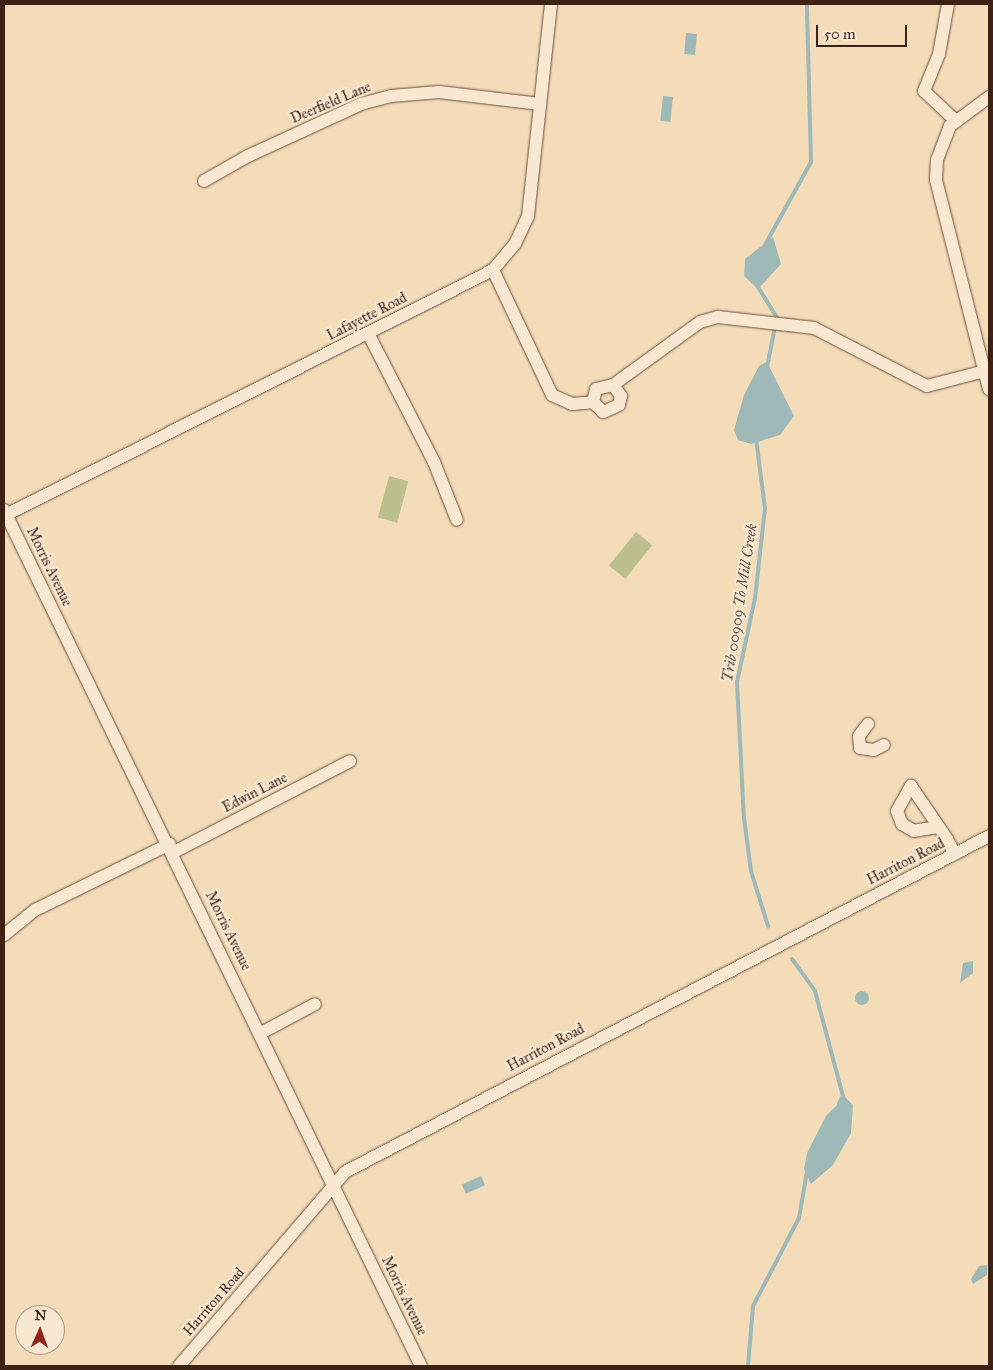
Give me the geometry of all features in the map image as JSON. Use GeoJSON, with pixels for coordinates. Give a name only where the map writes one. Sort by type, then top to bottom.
{"type":"FeatureCollection","features":[{"type":"Feature","properties":{"kind":"street","name":"Lafayette Road"},"geometry":{"type":"LineString","coordinates":[[5,514],[493,270],[515,244],[528,216],[551,4]]}},
{"type":"Feature","properties":{"kind":"street"},"geometry":{"type":"LineString","coordinates":[[948,4],[939,54],[924,91],[956,121]]}},
{"type":"Feature","properties":{"kind":"street","name":"Deerfield Lane"},"geometry":{"type":"LineString","coordinates":[[204,181],[212,173],[346,111],[391,96],[439,92],[540,104]]}},
{"type":"Feature","properties":{"kind":"street"},"geometry":{"type":"LineString","coordinates":[[989,97],[956,121],[942,142],[936,180],[989,389]]}},
{"type":"Feature","properties":{"kind":"street"},"geometry":{"type":"LineString","coordinates":[[493,270],[552,395],[572,404],[593,402]]}},
{"type":"Feature","properties":{"kind":"street"},"geometry":{"type":"LineString","coordinates":[[593,402],[596,389],[613,385],[700,322],[718,317],[814,328],[842,340],[927,386],[985,371]]}},
{"type":"Feature","properties":{"kind":"street"},"geometry":{"type":"LineString","coordinates":[[368,333],[434,462],[458,520]]}},
{"type":"Feature","properties":{"kind":"street"},"geometry":{"type":"LineString","coordinates":[[593,402],[603,412],[616,409],[621,396],[613,385]]}},
{"type":"Feature","properties":{"kind":"street","name":"Morris Avenue"},"geometry":{"type":"LineString","coordinates":[[5,514],[172,848],[421,1366]]}},
{"type":"Feature","properties":{"kind":"street"},"geometry":{"type":"LineString","coordinates":[[868,724],[858,736],[860,748],[874,750],[884,745]]}},
{"type":"Feature","properties":{"kind":"street","name":"Edwin Lane"},"geometry":{"type":"LineString","coordinates":[[4,935],[36,910],[172,848],[350,761]]}},
{"type":"Feature","properties":{"kind":"street"},"geometry":{"type":"LineString","coordinates":[[938,826],[955,854]]}},
{"type":"Feature","properties":{"kind":"street","name":"Harriton Road"},"geometry":{"type":"LineString","coordinates":[[179,1366],[333,1182],[594,1040],[989,836]]}},
{"type":"Feature","properties":{"kind":"street"},"geometry":{"type":"LineString","coordinates":[[261,1033],[315,1004]]}},
{"type":"Feature","properties":{"kind":"green space"},"geometry":{"type":"Polygon","coordinates":[[[389,476],[408,481],[397,523],[378,518],[389,476]]]}},
{"type":"Feature","properties":{"kind":"green space"},"geometry":{"type":"Polygon","coordinates":[[[636,532],[652,545],[625,579],[609,565],[636,532]]]}},
{"type":"Feature","properties":{"kind":"water"},"geometry":{"type":"Polygon","coordinates":[[[686,33],[697,34],[695,55],[684,54],[686,33]]]}},
{"type":"Feature","properties":{"kind":"water"},"geometry":{"type":"Polygon","coordinates":[[[663,96],[673,97],[670,122],[660,121],[663,96]]]}},
{"type":"Feature","properties":{"kind":"water"},"geometry":{"type":"Polygon","coordinates":[[[773,237],[781,264],[758,289],[744,276],[745,259],[773,237]]]}},
{"type":"Feature","properties":{"kind":"water"},"geometry":{"type":"Polygon","coordinates":[[[767,362],[794,416],[780,435],[751,444],[738,440],[734,430],[744,395],[759,366],[767,362]]]}},
{"type":"Feature","properties":{"kind":"water"},"geometry":{"type":"Polygon","coordinates":[[[973,961],[973,973],[960,983],[963,963],[973,961]]]}},
{"type":"Feature","properties":{"kind":"water"},"geometry":{"type":"Polygon","coordinates":[[[859,991],[865,991],[869,998],[865,1005],[859,1005],[855,1001],[855,995],[859,991]]]}},
{"type":"Feature","properties":{"kind":"water"},"geometry":{"type":"Polygon","coordinates":[[[845,1097],[853,1105],[851,1133],[833,1165],[811,1184],[804,1169],[807,1153],[826,1116],[845,1097]]]}},
{"type":"Feature","properties":{"kind":"water"},"geometry":{"type":"Polygon","coordinates":[[[481,1176],[485,1185],[466,1194],[462,1185],[481,1176]]]}},
{"type":"Feature","properties":{"kind":"water"},"geometry":{"type":"Polygon","coordinates":[[[987,1265],[987,1275],[973,1284],[971,1279],[979,1266],[987,1265]]]}},
{"type":"Feature","properties":{"kind":"waterway","name":"Trib 00909 To Mill Creek"},"geometry":{"type":"LineString","coordinates":[[765,245],[811,162],[807,4]]}},
{"type":"Feature","properties":{"kind":"waterway","name":"Trib 00909 To Mill Creek"},"geometry":{"type":"LineString","coordinates":[[756,284],[777,317],[767,367]]}},
{"type":"Feature","properties":{"kind":"waterway","name":"Trib 00909 To Mill Creek"},"geometry":{"type":"LineString","coordinates":[[756,438],[765,508],[755,598],[737,682],[744,818],[751,871],[768,926]]}},
{"type":"Feature","properties":{"kind":"waterway","name":"Trib 00909 To Mill Creek"},"geometry":{"type":"LineString","coordinates":[[792,959],[815,991],[843,1096],[839,1104]]}},
{"type":"Feature","properties":{"kind":"waterway","name":"Trib 00909 To Mill Creek"},"geometry":{"type":"LineString","coordinates":[[748,1366],[753,1306],[799,1218],[807,1171]]}}]}
